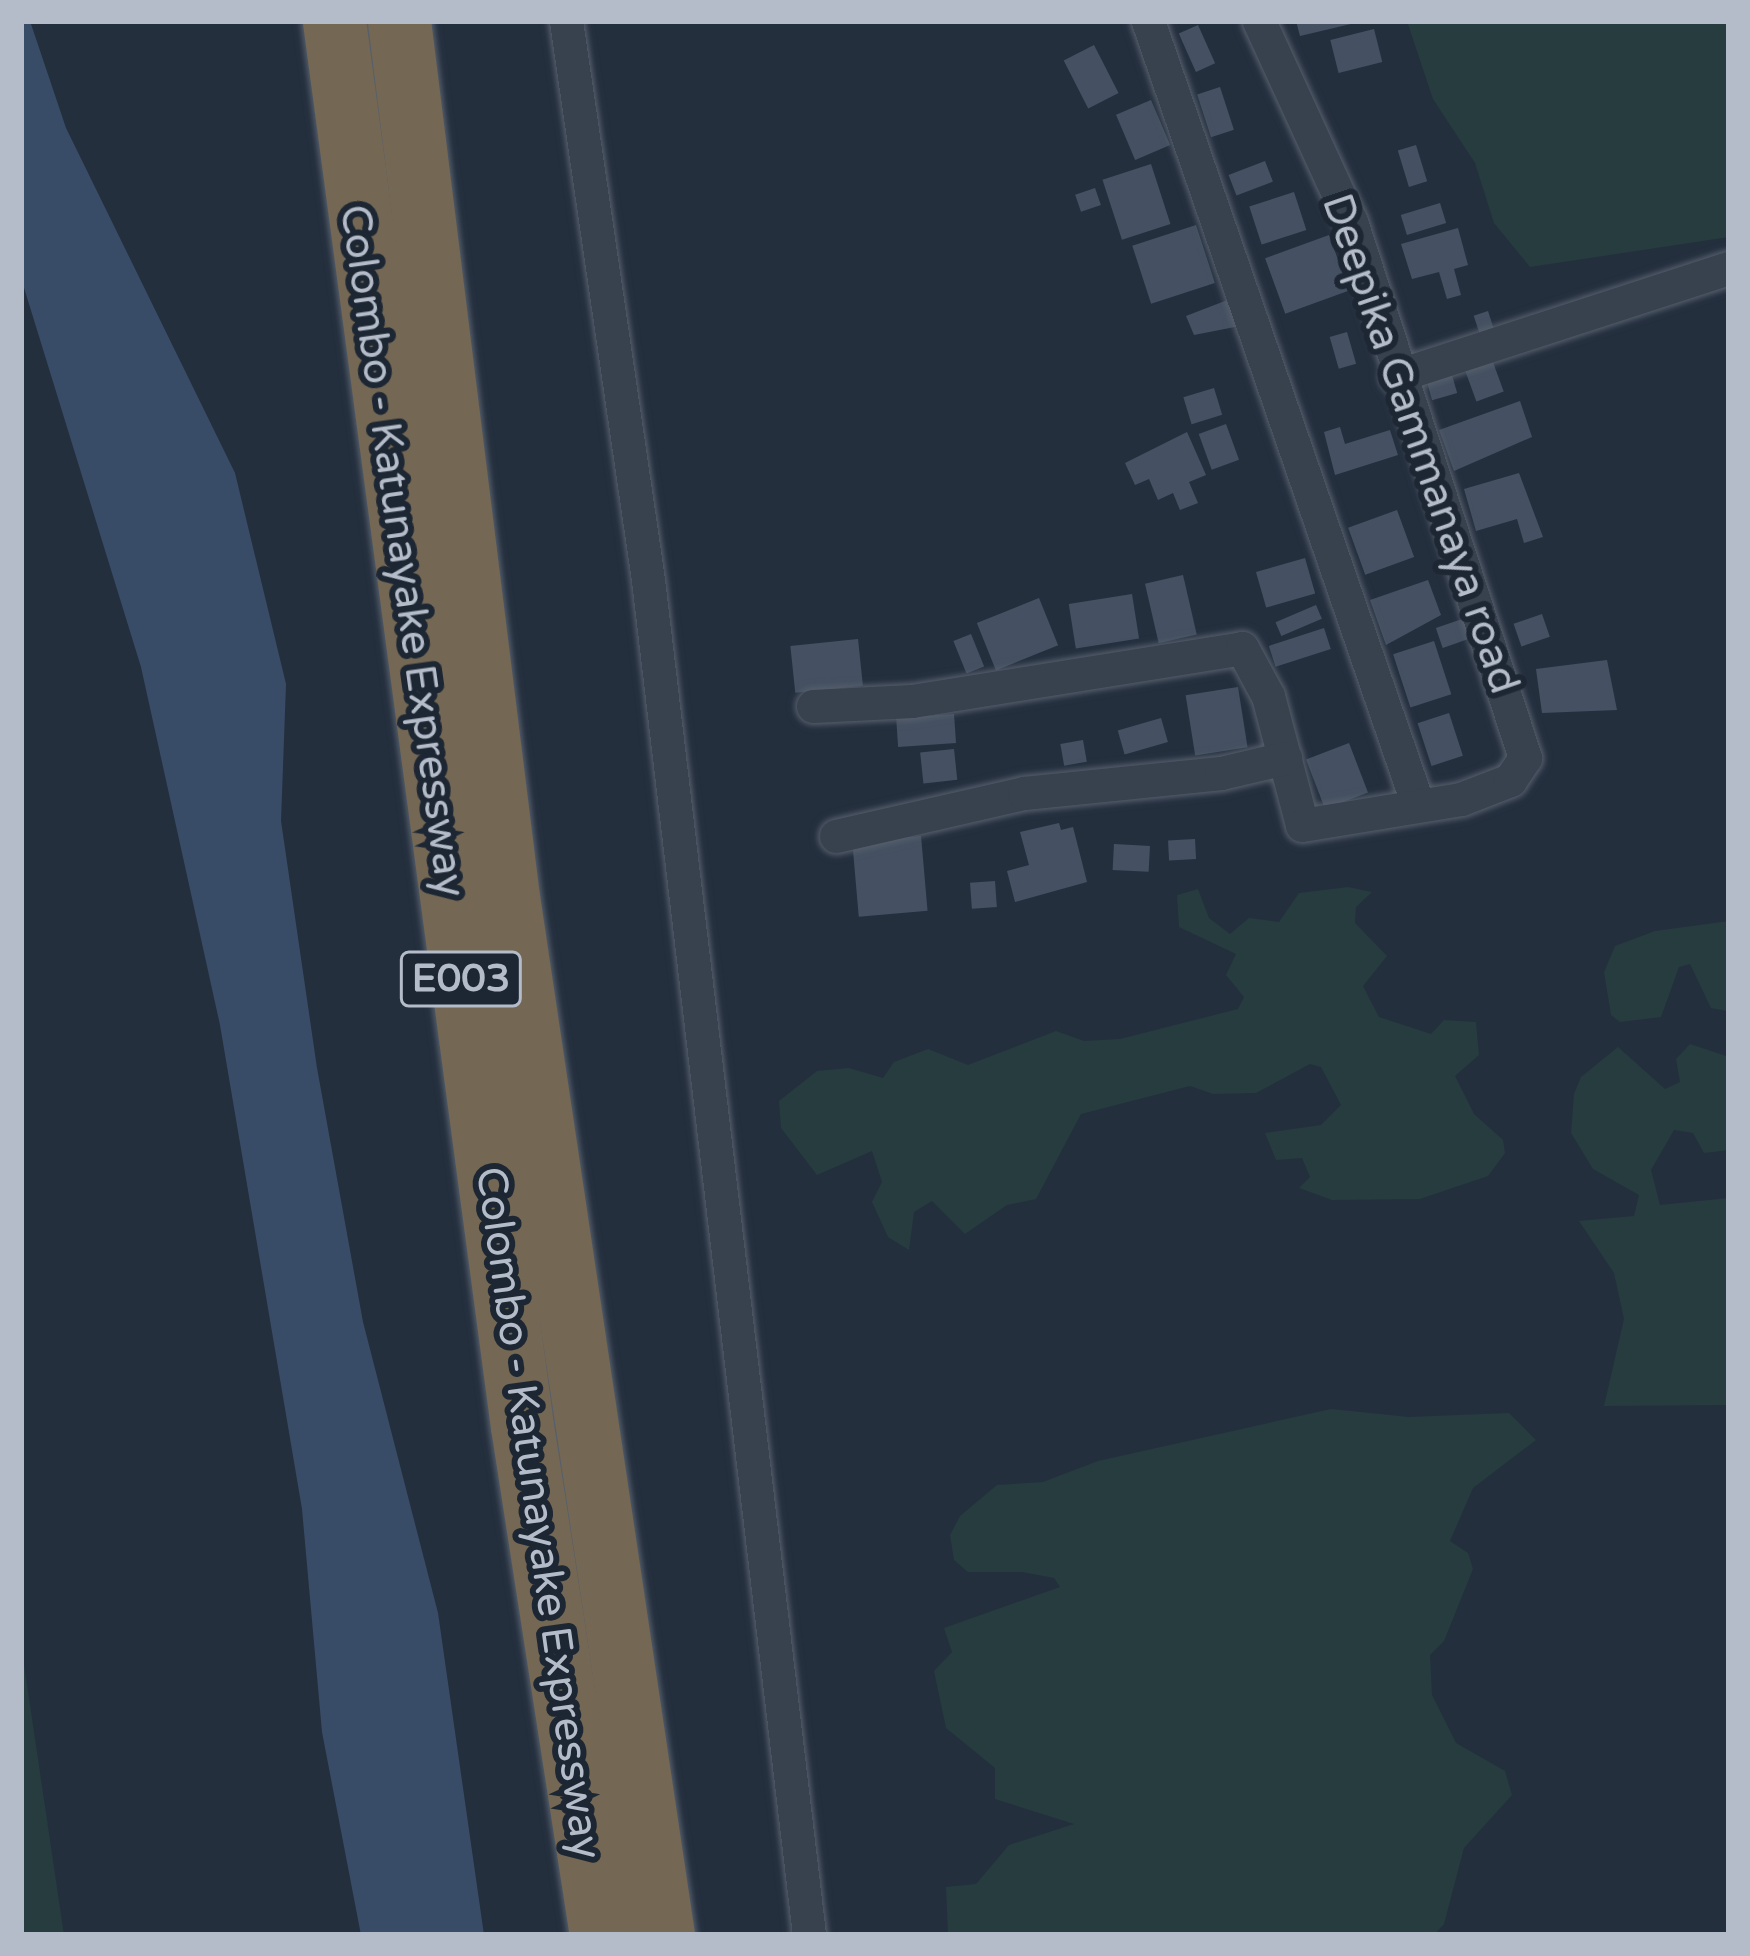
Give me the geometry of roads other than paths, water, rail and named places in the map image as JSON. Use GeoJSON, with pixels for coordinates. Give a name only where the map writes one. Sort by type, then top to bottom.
{"type":"FeatureCollection","features":[{"type":"Feature","properties":{"kind":"highway","name":"Colombo - Katunayake Expressway"},"geometry":{"type":"LineString","coordinates":[[334,21],[522,1426],[601,1935]]}},
{"type":"Feature","properties":{"kind":"highway","name":"Colombo - Katunayake Expressway"},"geometry":{"type":"LineString","coordinates":[[399,21],[508,898],[663,1935]]}},
{"type":"Feature","properties":{"kind":"street"},"geometry":{"type":"LineString","coordinates":[[566,21],[648,580],[809,1935]]}},
{"type":"Feature","properties":{"kind":"street"},"geometry":{"type":"LineString","coordinates":[[1148,21],[1418,805]]}},
{"type":"Feature","properties":{"kind":"street","name":"Deepika Gammanaya road"},"geometry":{"type":"LineString","coordinates":[[813,706],[912,701],[1242,648],[1268,696],[1302,825],[1418,805],[1510,780],[1525,758],[1396,376],[1351,221],[1259,21]]}},
{"type":"Feature","properties":{"kind":"street"},"geometry":{"type":"LineString","coordinates":[[1396,376],[1729,268]]}},
{"type":"Feature","properties":{"kind":"street"},"geometry":{"type":"LineString","coordinates":[[836,836],[1024,793],[1221,773],[1285,758]]}},
{"type":"Feature","properties":{"kind":"water"},"geometry":{"type":"Polygon","coordinates":[[[21,21],[30,21],[66,128],[235,473],[286,684],[281,821],[317,1068],[363,1322],[438,1613],[484,1935],[361,1935],[322,1732],[302,1509],[220,1025],[141,667],[21,278],[21,21]]]}}]}
